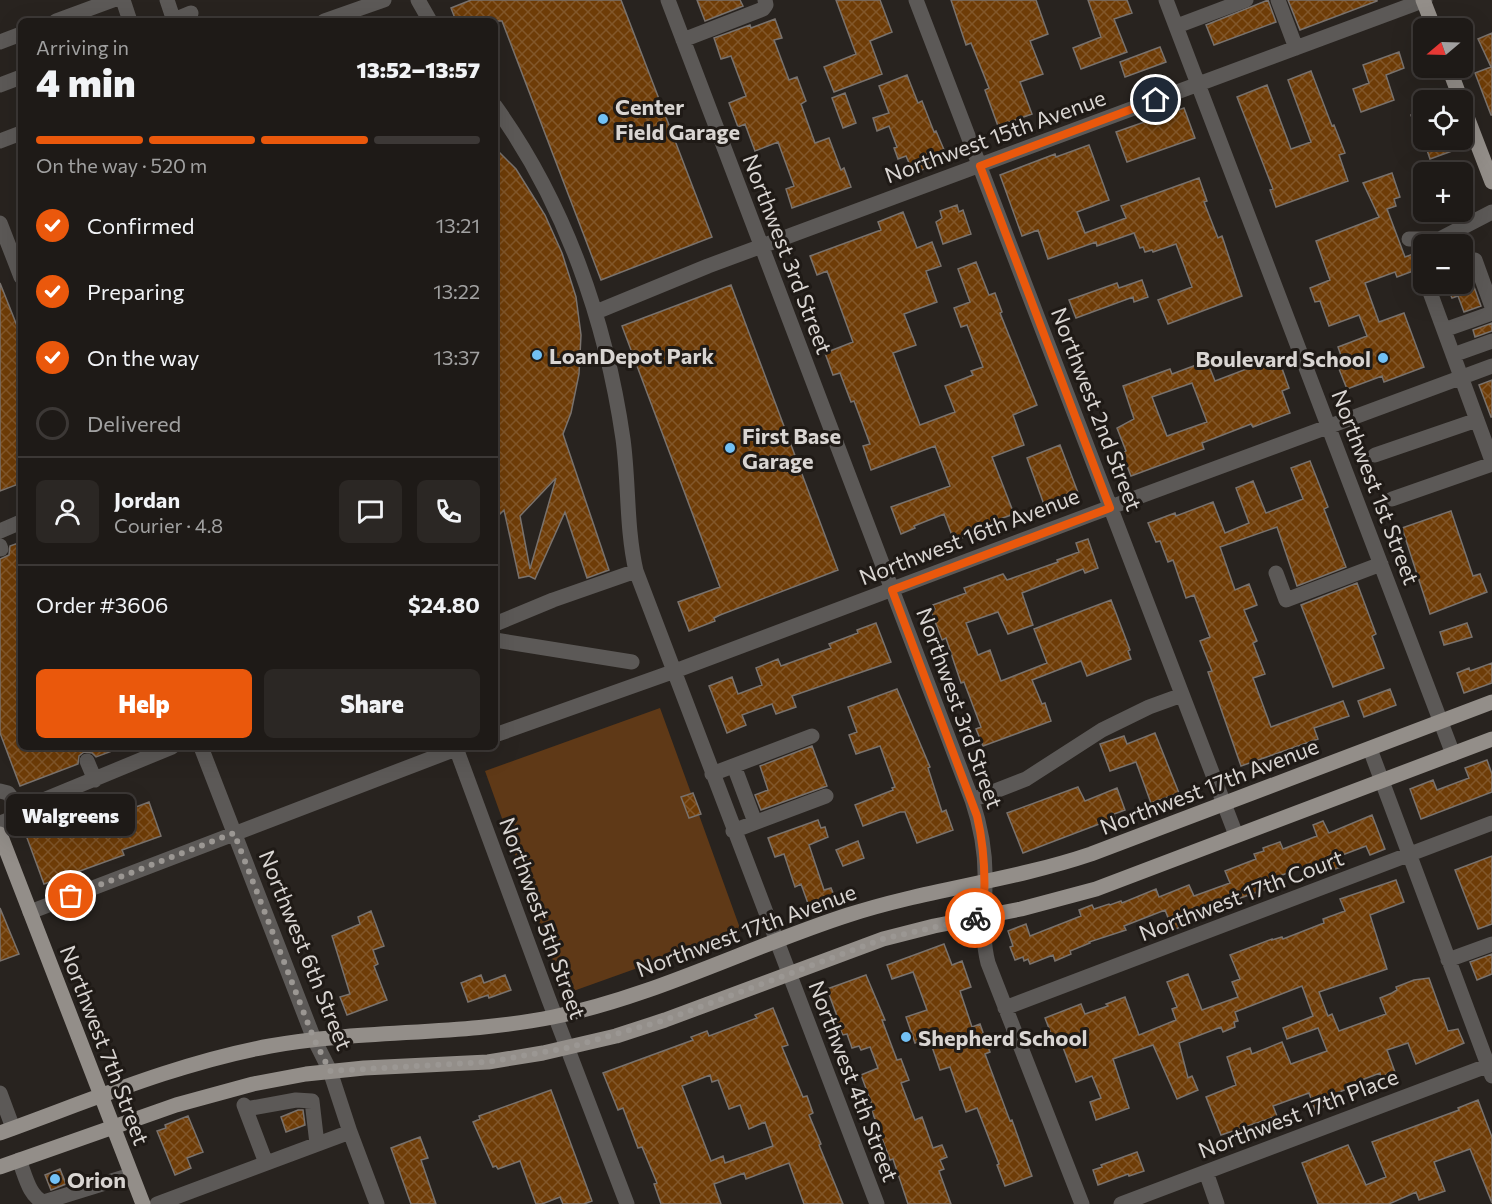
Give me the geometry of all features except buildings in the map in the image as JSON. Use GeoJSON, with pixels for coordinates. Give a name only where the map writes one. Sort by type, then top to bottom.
{"type":"FeatureCollection","features":[{"type":"Feature","properties":{"kind":"main road"},"geometry":{"type":"LineString","coordinates":[[1424,0],[1430,18]]}},
{"type":"Feature","properties":{"kind":"main road"},"geometry":{"type":"LineString","coordinates":[[1473,131],[1492,182]]}},
{"type":"Feature","properties":{"kind":"main road","name":"Northwest 17th Avenue"},"geometry":{"type":"LineString","coordinates":[[7,1130],[170,1072],[272,1046],[364,1034],[476,1029],[555,1016],[611,1002],[842,917],[892,902],[1071,861],[1492,702]]}},
{"type":"Feature","properties":{"kind":"main road"},"geometry":{"type":"LineString","coordinates":[[0,1167],[189,1101],[238,1087],[330,1071],[488,1062],[567,1048],[665,1020],[883,939],[1020,909],[1096,889],[1492,739]]}},
{"type":"Feature","properties":{"kind":"main road","name":"Northwest 7th Street"},"geometry":{"type":"LineString","coordinates":[[0,834],[143,1204]]}},
{"type":"Feature","properties":{"kind":"street"},"geometry":{"type":"LineString","coordinates":[[64,18],[113,0]]}},
{"type":"Feature","properties":{"kind":"street"},"geometry":{"type":"LineString","coordinates":[[123,0],[129,18]]}},
{"type":"Feature","properties":{"kind":"street"},"geometry":{"type":"LineString","coordinates":[[166,0],[173,18]]}},
{"type":"Feature","properties":{"kind":"street"},"geometry":{"type":"LineString","coordinates":[[333,18],[384,0]]}},
{"type":"Feature","properties":{"kind":"street"},"geometry":{"type":"LineString","coordinates":[[418,0],[428,18]]}},
{"type":"Feature","properties":{"kind":"street","name":"Northwest 3rd Street"},"geometry":{"type":"LineString","coordinates":[[668,0],[972,800],[982,841],[985,882],[984,950],[1082,1204]]}},
{"type":"Feature","properties":{"kind":"street"},"geometry":{"type":"LineString","coordinates":[[683,40],[763,9],[766,5],[765,0]]}},
{"type":"Feature","properties":{"kind":"street","name":"Northwest 2nd Street"},"geometry":{"type":"LineString","coordinates":[[916,0],[1236,835]]}},
{"type":"Feature","properties":{"kind":"street","name":"Northwest 1st Street"},"geometry":{"type":"LineString","coordinates":[[1166,0],[1453,754]]}},
{"type":"Feature","properties":{"kind":"street"},"geometry":{"type":"LineString","coordinates":[[1177,26],[1246,0]]}},
{"type":"Feature","properties":{"kind":"street"},"geometry":{"type":"LineString","coordinates":[[1278,0],[1296,48]]}},
{"type":"Feature","properties":{"kind":"street","name":"Northwest 15th Avenue"},"geometry":{"type":"LineString","coordinates":[[596,312],[761,247],[1424,0]]}},
{"type":"Feature","properties":{"kind":"street"},"geometry":{"type":"LineString","coordinates":[[179,18],[190,13]]}},
{"type":"Feature","properties":{"kind":"street"},"geometry":{"type":"LineString","coordinates":[[0,42],[18,35]]}},
{"type":"Feature","properties":{"kind":"street"},"geometry":{"type":"LineString","coordinates":[[0,85],[18,78]]}},
{"type":"Feature","properties":{"kind":"street","name":"Northwest 4th Street"},"geometry":{"type":"LineString","coordinates":[[498,110],[517,137],[546,190],[573,251],[596,312],[620,419],[631,550],[636,570],[733,831],[877,1204]]}},
{"type":"Feature","properties":{"kind":"street"},"geometry":{"type":"LineString","coordinates":[[0,141],[18,134]]}},
{"type":"Feature","properties":{"kind":"street"},"geometry":{"type":"LineString","coordinates":[[1409,239],[1440,240],[1492,212]]}},
{"type":"Feature","properties":{"kind":"street"},"geometry":{"type":"LineString","coordinates":[[0,223],[18,269]]}},
{"type":"Feature","properties":{"kind":"street"},"geometry":{"type":"LineString","coordinates":[[1485,267],[1492,307]]}},
{"type":"Feature","properties":{"kind":"street"},"geometry":{"type":"LineString","coordinates":[[1392,499],[1492,463],[1431,294]]}},
{"type":"Feature","properties":{"kind":"street"},"geometry":{"type":"LineString","coordinates":[[1444,330],[1492,313]]}},
{"type":"Feature","properties":{"kind":"street"},"geometry":{"type":"LineString","coordinates":[[1453,355],[1492,341]]}},
{"type":"Feature","properties":{"kind":"street","name":"Northwest 16th Avenue"},"geometry":{"type":"LineString","coordinates":[[498,734],[675,671],[1492,366]]}},
{"type":"Feature","properties":{"kind":"street"},"geometry":{"type":"LineString","coordinates":[[1375,455],[1477,420]]}},
{"type":"Feature","properties":{"kind":"street"},"geometry":{"type":"LineString","coordinates":[[0,531],[18,523]]}},
{"type":"Feature","properties":{"kind":"street"},"geometry":{"type":"LineString","coordinates":[[1276,573],[1286,600],[1381,564]]}},
{"type":"Feature","properties":{"kind":"street"},"geometry":{"type":"LineString","coordinates":[[498,623],[636,570]]}},
{"type":"Feature","properties":{"kind":"street"},"geometry":{"type":"LineString","coordinates":[[498,640],[632,662]]}},
{"type":"Feature","properties":{"kind":"street"},"geometry":{"type":"LineString","coordinates":[[972,800],[1026,779],[1101,730],[1149,707],[1182,695]]}},
{"type":"Feature","properties":{"kind":"street"},"geometry":{"type":"LineString","coordinates":[[712,774],[812,736]]}},
{"type":"Feature","properties":{"kind":"street"},"geometry":{"type":"LineString","coordinates":[[1370,749],[1408,855],[1491,1068]]}},
{"type":"Feature","properties":{"kind":"street"},"geometry":{"type":"LineString","coordinates":[[0,791],[8,793],[22,806],[29,806],[165,750]]}},
{"type":"Feature","properties":{"kind":"street","name":"Northwest 6th Street"},"geometry":{"type":"LineString","coordinates":[[202,750],[314,1039],[330,1071],[350,1132],[378,1204]]}},
{"type":"Feature","properties":{"kind":"street"},"geometry":{"type":"LineString","coordinates":[[30,912],[453,750]]}},
{"type":"Feature","properties":{"kind":"street","name":"Northwest 5th Street"},"geometry":{"type":"LineString","coordinates":[[459,750],[555,1016],[627,1204]]}},
{"type":"Feature","properties":{"kind":"street"},"geometry":{"type":"LineString","coordinates":[[87,760],[102,777]]}},
{"type":"Feature","properties":{"kind":"street"},"geometry":{"type":"LineString","coordinates":[[734,766],[755,822]]}},
{"type":"Feature","properties":{"kind":"street"},"geometry":{"type":"LineString","coordinates":[[733,831],[826,796]]}},
{"type":"Feature","properties":{"kind":"street"},"geometry":{"type":"LineString","coordinates":[[0,823],[21,815],[29,806]]}},
{"type":"Feature","properties":{"kind":"street","name":"Northwest 17th Court"},"geometry":{"type":"LineString","coordinates":[[1005,1008],[1492,824]]}},
{"type":"Feature","properties":{"kind":"street"},"geometry":{"type":"LineString","coordinates":[[1448,960],[1492,944]]}},
{"type":"Feature","properties":{"kind":"street","name":"Northwest 17th Place"},"geometry":{"type":"LineString","coordinates":[[1121,1204],[1491,1068]]}},
{"type":"Feature","properties":{"kind":"street"},"geometry":{"type":"LineString","coordinates":[[0,1093],[7,1130]]}},
{"type":"Feature","properties":{"kind":"street"},"geometry":{"type":"LineString","coordinates":[[266,1163],[245,1107],[296,1100],[312,1101],[317,1144]]}},
{"type":"Feature","properties":{"kind":"street"},"geometry":{"type":"LineString","coordinates":[[157,1204],[350,1132]]}},
{"type":"Feature","properties":{"kind":"street"},"geometry":{"type":"LineString","coordinates":[[20,1161],[30,1188],[39,1200],[44,1202],[131,1175]]}},
{"type":"Feature","properties":{"kind":"street"},"geometry":{"type":"LineString","coordinates":[[1206,1172],[1217,1203]]}},
{"type":"Feature","properties":{"kind":"shaded area"},"geometry":{"type":"Polygon","coordinates":[[[660,708],[691,793],[681,797],[689,818],[699,815],[741,931],[565,994],[485,771],[660,708]]]}},
{"type":"Feature","properties":{"kind":"way so far"},"geometry":{"type":"LineString","coordinates":[[71,896],[234,833],[243,851],[314,1039],[330,1071],[488,1062],[567,1048],[616,1036],[665,1020],[883,939],[975,918]]}},
{"type":"Feature","properties":{"kind":"place","name":"Center Field Garage"},"geometry":{"type":"Point","coordinates":[603,119]}},
{"type":"Feature","properties":{"kind":"place","name":"LoanDepot Park"},"geometry":{"type":"Point","coordinates":[537,355]}},
{"type":"Feature","properties":{"kind":"place","name":"Boulevard School"},"geometry":{"type":"Point","coordinates":[1383,358]}},
{"type":"Feature","properties":{"kind":"place","name":"First Base Garage"},"geometry":{"type":"Point","coordinates":[730,448]}},
{"type":"Feature","properties":{"kind":"place","name":"Walgreens"},"geometry":{"type":"Point","coordinates":[71,896]}},
{"type":"Feature","properties":{"kind":"place","name":"Shepherd School"},"geometry":{"type":"Point","coordinates":[906,1037]}},
{"type":"Feature","properties":{"kind":"place","name":"Orion"},"geometry":{"type":"Point","coordinates":[55,1179]}},
{"type":"Feature","properties":{"kind":"route"},"geometry":{"type":"LineString","coordinates":[[975,918],[983,916],[985,882],[984,849],[977,816],[892,590],[1110,508],[980,166],[1156,100]]}}]}
